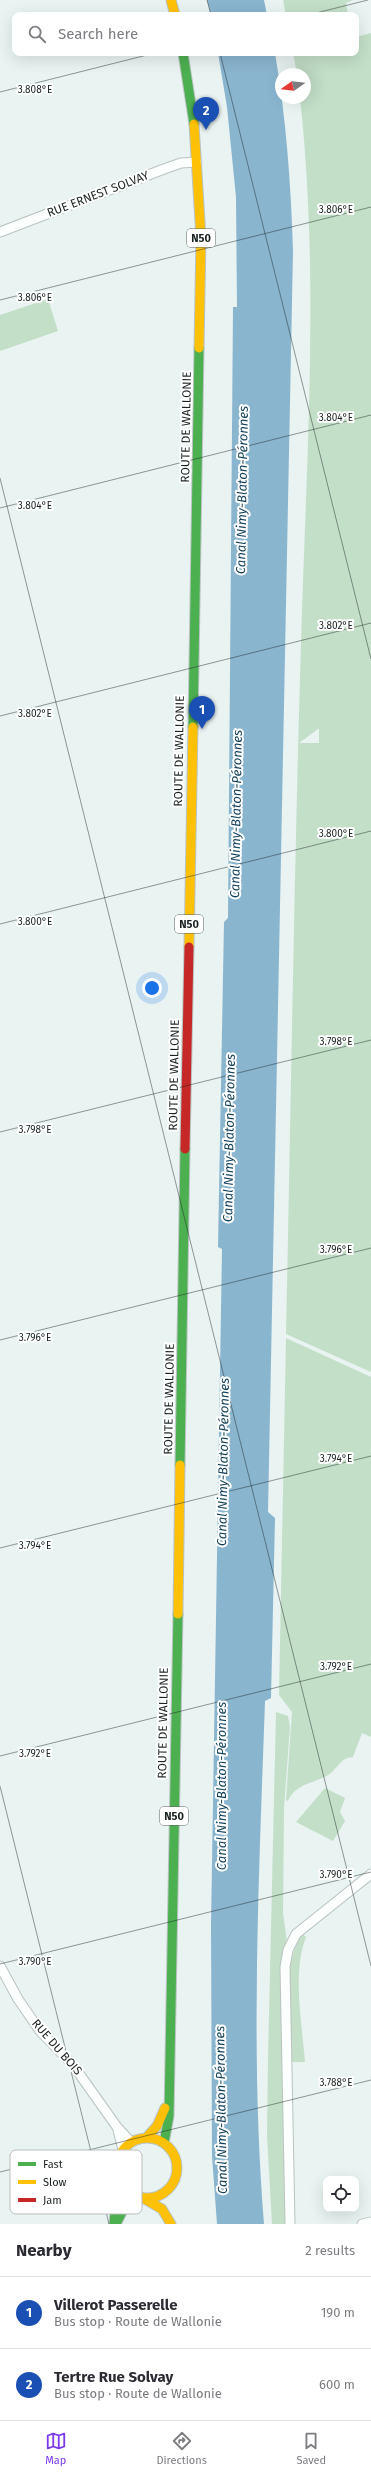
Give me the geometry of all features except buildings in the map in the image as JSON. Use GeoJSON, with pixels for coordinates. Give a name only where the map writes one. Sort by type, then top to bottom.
{"type":"FeatureCollection","features":[{"type":"Feature","properties":{"kind":"main road"},"geometry":{"type":"LineString","coordinates":[[171,0],[174,12]]}},
{"type":"Feature","properties":{"kind":"main road","name":"ROUTE DE WALLONIE"},"geometry":{"type":"LineString","coordinates":[[164,2143],[169,2116],[201,253],[197,162],[183,56]]}},
{"type":"Feature","properties":{"kind":"main road"},"geometry":{"type":"LineString","coordinates":[[146,2138],[157,2126],[169,2098]]}},
{"type":"Feature","properties":{"kind":"main road"},"geometry":{"type":"LineString","coordinates":[[123,2150],[131,2142],[146,2138],[164,2143],[174,2155],[177,2166],[173,2183],[165,2192],[155,2197],[142,2197]]}},
{"type":"Feature","properties":{"kind":"main road"},"geometry":{"type":"LineString","coordinates":[[165,2192],[174,2224]]}},
{"type":"Feature","properties":{"kind":"main road"},"geometry":{"type":"LineString","coordinates":[[142,2198],[162,2209],[171,2224]]}},
{"type":"Feature","properties":{"kind":"main road"},"geometry":{"type":"LineString","coordinates":[[115,2214],[115,2224]]}},
{"type":"Feature","properties":{"kind":"main road"},"geometry":{"type":"LineString","coordinates":[[115,2224],[121,2214]]}},
{"type":"Feature","properties":{"kind":"street","name":"RUE ERNEST SOLVAY"},"geometry":{"type":"LineString","coordinates":[[0,232],[164,169],[181,163],[197,162]]}},
{"type":"Feature","properties":{"kind":"street"},"geometry":{"type":"LineString","coordinates":[[290,2224],[285,1967],[288,1950],[301,1929],[371,1874]]}},
{"type":"Feature","properties":{"kind":"street","name":"RUE DU BOIS"},"geometry":{"type":"LineString","coordinates":[[0,1966],[18,1999],[40,2031],[73,2065],[117,2127]]}},
{"type":"Feature","properties":{"kind":"street"},"geometry":{"type":"LineString","coordinates":[[117,2127],[131,2142]]}},
{"type":"Feature","properties":{"kind":"street"},"geometry":{"type":"LineString","coordinates":[[117,2127],[123,2150]]}},
{"type":"Feature","properties":{"kind":"street"},"geometry":{"type":"LineString","coordinates":[[362,2224],[371,2222]]}},
{"type":"Feature","properties":{"kind":"green space"},"geometry":{"type":"Polygon","coordinates":[[[283,0],[353,0],[346,3],[348,12],[285,12],[283,0]]]}},
{"type":"Feature","properties":{"kind":"green space"},"geometry":{"type":"Polygon","coordinates":[[[371,33],[371,1372],[286,1334],[296,816],[310,371],[309,234],[306,166],[301,104],[311,104],[311,68],[296,68],[294,56],[359,56],[359,36],[371,33]],[[318,729],[299,743],[319,743],[318,729]]]}},
{"type":"Feature","properties":{"kind":"green space"},"geometry":{"type":"Polygon","coordinates":[[[48,299],[58,331],[0,351],[0,315],[48,299]]]}},
{"type":"Feature","properties":{"kind":"green space"},"geometry":{"type":"Polygon","coordinates":[[[286,1338],[371,1377],[371,1737],[362,1733],[353,1757],[343,1760],[331,1773],[325,1777],[296,1790],[288,1801],[286,1800],[292,1712],[279,1695],[286,1338]]]}},
{"type":"Feature","properties":{"kind":"green space"},"geometry":{"type":"Polygon","coordinates":[[[276,1712],[288,1716],[290,1727],[284,1808],[283,1913],[288,1950],[290,2224],[272,2224],[267,2135],[276,1712]]]}},
{"type":"Feature","properties":{"kind":"green space"},"geometry":{"type":"Polygon","coordinates":[[[325,1788],[345,1798],[340,1812],[345,1821],[333,1841],[296,1822],[325,1788]]]}},
{"type":"Feature","properties":{"kind":"green space"},"geometry":{"type":"Polygon","coordinates":[[[302,1934],[306,1937],[300,1966],[299,1998],[305,2062],[290,2062],[287,1996],[288,1980],[295,1948],[302,1934]]]}},
{"type":"Feature","properties":{"kind":"water"},"geometry":{"type":"Polygon","coordinates":[[[207,0],[264,0],[266,12],[210,12],[207,0]]]}},
{"type":"Feature","properties":{"kind":"water","name":"Canal Nimy-Blaton-Péronnes"},"geometry":{"type":"Polygon","coordinates":[[[218,56],[275,56],[277,68],[275,68],[275,104],[282,104],[291,201],[293,251],[268,1512],[275,1518],[271,1698],[265,1701],[257,1962],[257,2093],[264,2224],[217,2224],[212,2156],[211,1925],[222,1249],[218,1247],[224,922],[228,918],[233,307],[237,307],[236,197],[227,107],[218,56]]]}},
{"type":"Feature","properties":{"kind":"traffic: fast"},"geometry":{"type":"LineString","coordinates":[[183,56],[194,124]]}},
{"type":"Feature","properties":{"kind":"traffic: fast"},"geometry":{"type":"LineString","coordinates":[[193,727],[199,348]]}},
{"type":"Feature","properties":{"kind":"traffic: fast"},"geometry":{"type":"LineString","coordinates":[[180,1465],[185,1149]]}},
{"type":"Feature","properties":{"kind":"traffic: fast"},"geometry":{"type":"LineString","coordinates":[[164,2143],[169,2116],[178,1614]]}},
{"type":"Feature","properties":{"kind":"traffic: fast"},"geometry":{"type":"LineString","coordinates":[[114,2224],[115,2214]]}},
{"type":"Feature","properties":{"kind":"traffic: fast"},"geometry":{"type":"LineString","coordinates":[[116,2224],[121,2214]]}},
{"type":"Feature","properties":{"kind":"traffic: slow"},"geometry":{"type":"LineString","coordinates":[[171,0],[174,12]]}},
{"type":"Feature","properties":{"kind":"traffic: slow"},"geometry":{"type":"LineString","coordinates":[[194,124],[201,238],[199,348]]}},
{"type":"Feature","properties":{"kind":"traffic: slow"},"geometry":{"type":"LineString","coordinates":[[189,947],[193,727]]}},
{"type":"Feature","properties":{"kind":"traffic: slow"},"geometry":{"type":"LineString","coordinates":[[178,1614],[180,1465]]}},
{"type":"Feature","properties":{"kind":"traffic: slow"},"geometry":{"type":"LineString","coordinates":[[146,2138],[157,2126],[165,2108]]}},
{"type":"Feature","properties":{"kind":"traffic: slow"},"geometry":{"type":"LineString","coordinates":[[123,2150],[130,2143],[141,2138],[153,2138],[159,2140],[172,2151],[177,2162],[177,2168]]}},
{"type":"Feature","properties":{"kind":"traffic: slow"},"geometry":{"type":"LineString","coordinates":[[142,2198],[153,2198],[164,2193],[175,2180],[177,2168]]}},
{"type":"Feature","properties":{"kind":"traffic: slow"},"geometry":{"type":"LineString","coordinates":[[143,2198],[162,2209],[171,2224]]}},
{"type":"Feature","properties":{"kind":"traffic: jam"},"geometry":{"type":"LineString","coordinates":[[185,1149],[189,947]]}},
{"type":"Feature","properties":{"kind":"place","name":"Tertre Rue Solvay"},"geometry":{"type":"Point","coordinates":[206,130]}},
{"type":"Feature","properties":{"kind":"place","name":"Villerot Passerelle"},"geometry":{"type":"Point","coordinates":[202,729]}}]}
